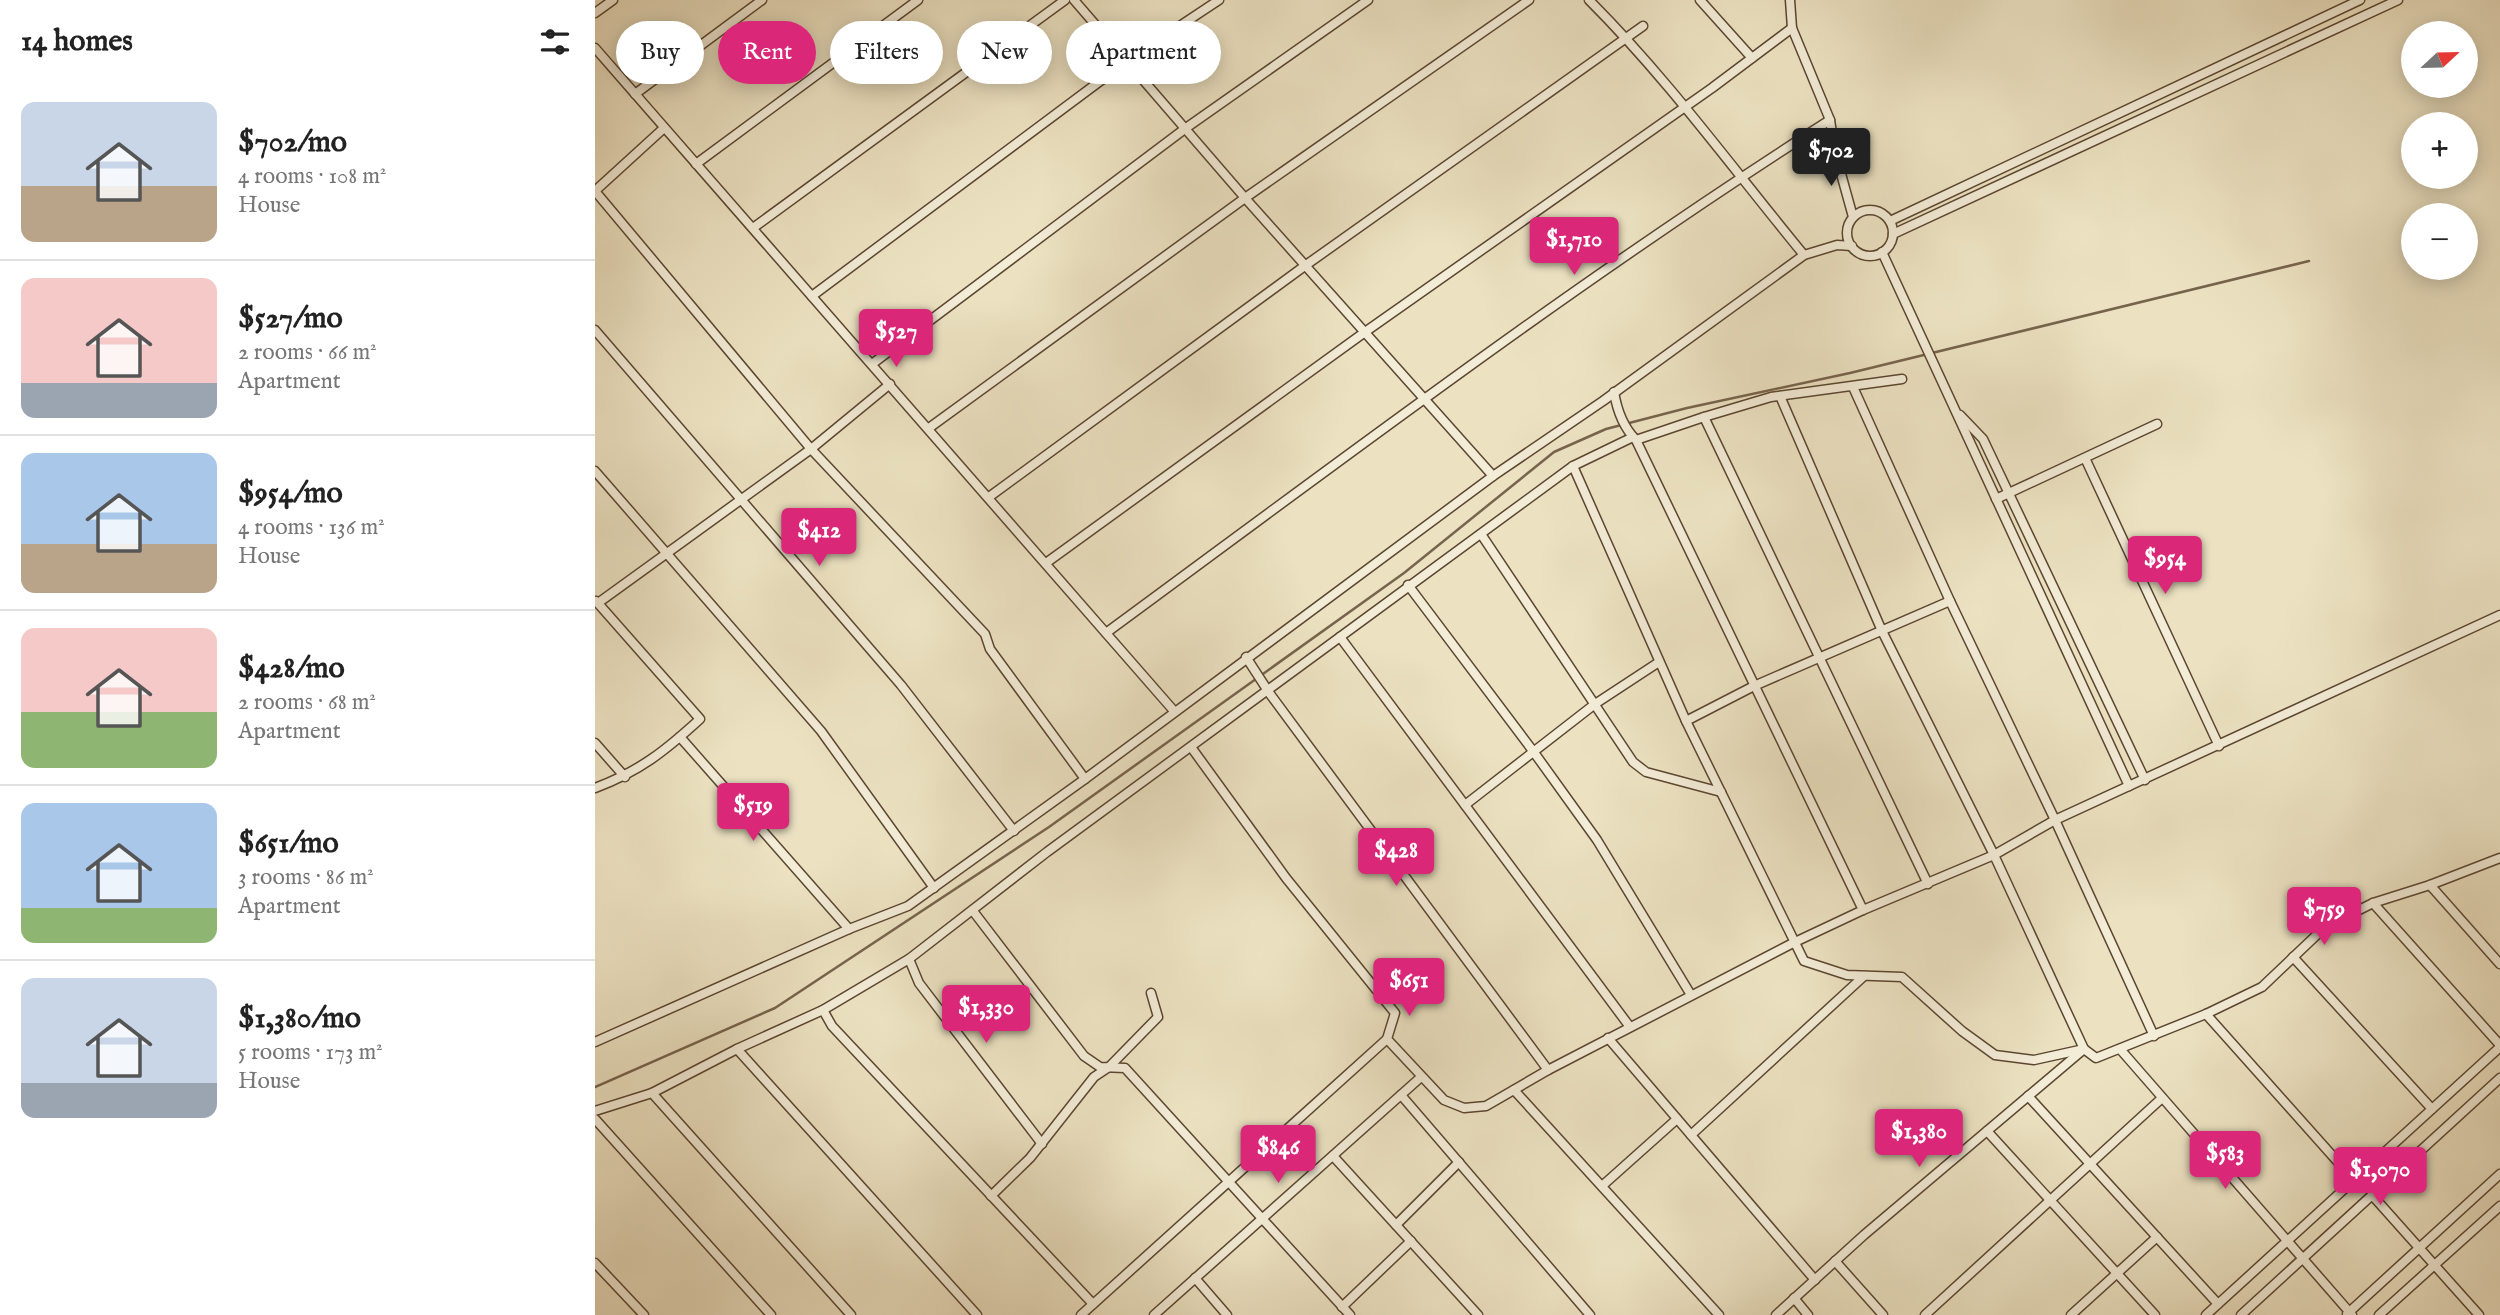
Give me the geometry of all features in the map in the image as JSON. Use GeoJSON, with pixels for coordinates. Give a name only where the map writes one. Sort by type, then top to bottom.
{"type":"FeatureCollection","features":[{"type":"Feature","properties":{"kind":"street"},"geometry":{"type":"LineString","coordinates":[[595,13],[613,0]]}},
{"type":"Feature","properties":{"kind":"street"},"geometry":{"type":"LineString","coordinates":[[635,94],[762,0]]}},
{"type":"Feature","properties":{"kind":"street"},"geometry":{"type":"LineString","coordinates":[[696,164],[918,0]]}},
{"type":"Feature","properties":{"kind":"street"},"geometry":{"type":"LineString","coordinates":[[753,228],[1065,0]]}},
{"type":"Feature","properties":{"kind":"street"},"geometry":{"type":"LineString","coordinates":[[1074,0],[1092,21]]}},
{"type":"Feature","properties":{"kind":"street"},"geometry":{"type":"LineString","coordinates":[[1187,21],[1219,0]]}},
{"type":"Feature","properties":{"kind":"street"},"geometry":{"type":"LineString","coordinates":[[872,364],[1186,128],[1368,0]]}},
{"type":"Feature","properties":{"kind":"street"},"geometry":{"type":"LineString","coordinates":[[929,428],[1245,198],[1529,0]]}},
{"type":"Feature","properties":{"kind":"street"},"geometry":{"type":"LineString","coordinates":[[1589,0],[1627,37],[1686,106],[1804,255]]}},
{"type":"Feature","properties":{"kind":"street"},"geometry":{"type":"LineString","coordinates":[[1700,0],[1752,58]]}},
{"type":"Feature","properties":{"kind":"street"},"geometry":{"type":"LineString","coordinates":[[1790,0],[1792,28],[1830,120],[1835,152],[1853,217],[1848,230],[1852,246]]}},
{"type":"Feature","properties":{"kind":"street"},"geometry":{"type":"LineString","coordinates":[[1890,221],[2360,0]]}},
{"type":"Feature","properties":{"kind":"street"},"geometry":{"type":"LineString","coordinates":[[1893,234],[2398,0]]}},
{"type":"Feature","properties":{"kind":"street"},"geometry":{"type":"LineString","coordinates":[[989,498],[1306,265],[1643,26]]}},
{"type":"Feature","properties":{"kind":"street"},"geometry":{"type":"LineString","coordinates":[[1046,563],[1792,28]]}},
{"type":"Feature","properties":{"kind":"street"},"geometry":{"type":"LineString","coordinates":[[595,48],[1174,711]]}},
{"type":"Feature","properties":{"kind":"street"},"geometry":{"type":"LineString","coordinates":[[812,296],[1096,84]]}},
{"type":"Feature","properties":{"kind":"street"},"geometry":{"type":"LineString","coordinates":[[1147,84],[1245,198],[1493,476]]}},
{"type":"Feature","properties":{"kind":"street"},"geometry":{"type":"LineString","coordinates":[[1106,633],[1424,399],[1740,177],[1830,120]]}},
{"type":"Feature","properties":{"kind":"street"},"geometry":{"type":"LineString","coordinates":[[664,128],[595,191],[811,449],[985,634],[990,649],[1085,779]]}},
{"type":"Feature","properties":{"kind":"street"},"geometry":{"type":"LineString","coordinates":[[595,1042],[849,929],[908,906],[1085,779],[1493,476],[1804,255],[1837,245],[1852,246],[1869,256],[1882,252],[1892,241],[1890,221],[1879,212],[1869,210],[1853,217]]}},
{"type":"Feature","properties":{"kind":"street"},"geometry":{"type":"LineString","coordinates":[[1882,252],[2129,786]]}},
{"type":"Feature","properties":{"kind":"street"},"geometry":{"type":"LineString","coordinates":[[595,330],[901,685],[1014,831]]}},
{"type":"Feature","properties":{"kind":"street"},"geometry":{"type":"LineString","coordinates":[[595,1111],[652,1093],[737,1049],[823,1010],[909,959],[1047,852],[1573,466],[1633,437],[1780,396],[1902,379]]}},
{"type":"Feature","properties":{"kind":"street"},"geometry":{"type":"LineString","coordinates":[[595,789],[625,777],[669,747],[700,719],[596,602],[811,449],[890,384]]}},
{"type":"Feature","properties":{"kind":"street"},"geometry":{"type":"LineString","coordinates":[[1853,387],[2154,1036]]}},
{"type":"Feature","properties":{"kind":"street"},"geometry":{"type":"LineString","coordinates":[[1614,392],[1617,409],[1863,910]]}},
{"type":"Feature","properties":{"kind":"street"},"geometry":{"type":"LineString","coordinates":[[1780,396],[1882,631],[1994,855],[2084,1049],[2096,1058],[2206,1014],[2262,987],[2325,927],[2373,903],[2500,858]]}},
{"type":"Feature","properties":{"kind":"street"},"geometry":{"type":"LineString","coordinates":[[1955,409],[1983,439],[2145,780]]}},
{"type":"Feature","properties":{"kind":"street"},"geometry":{"type":"LineString","coordinates":[[1704,417],[1928,884]]}},
{"type":"Feature","properties":{"kind":"street"},"geometry":{"type":"LineString","coordinates":[[1996,499],[2157,424]]}},
{"type":"Feature","properties":{"kind":"street"},"geometry":{"type":"LineString","coordinates":[[2085,457],[2219,746]]}},
{"type":"Feature","properties":{"kind":"street"},"geometry":{"type":"LineString","coordinates":[[1573,466],[1686,721],[1804,961],[1847,975],[1902,977],[1962,1031],[1994,1055],[2034,1060],[2084,1049]]}},
{"type":"Feature","properties":{"kind":"street"},"geometry":{"type":"LineString","coordinates":[[595,471],[821,730],[934,888]]}},
{"type":"Feature","properties":{"kind":"street"},"geometry":{"type":"LineString","coordinates":[[1481,534],[1633,762],[1646,772],[1721,792]]}},
{"type":"Feature","properties":{"kind":"street"},"geometry":{"type":"LineString","coordinates":[[1408,586],[1597,840],[1691,995]]}},
{"type":"Feature","properties":{"kind":"street"},"geometry":{"type":"LineString","coordinates":[[1686,721],[1753,685],[1951,601]]}},
{"type":"Feature","properties":{"kind":"street"},"geometry":{"type":"LineString","coordinates":[[1387,1039],[1444,1100],[1464,1108],[1486,1106],[1608,1038],[1795,942],[1994,855],[2055,820],[2500,614]]}},
{"type":"Feature","properties":{"kind":"street"},"geometry":{"type":"LineString","coordinates":[[1340,637],[1630,1027]]}},
{"type":"Feature","properties":{"kind":"street"},"geometry":{"type":"LineString","coordinates":[[1246,657],[1548,1070]]}},
{"type":"Feature","properties":{"kind":"street"},"geometry":{"type":"LineString","coordinates":[[1465,805],[1595,704],[1659,662]]}},
{"type":"Feature","properties":{"kind":"street"},"geometry":{"type":"LineString","coordinates":[[680,737],[849,929]]}},
{"type":"Feature","properties":{"kind":"street"},"geometry":{"type":"LineString","coordinates":[[595,743],[625,777]]}},
{"type":"Feature","properties":{"kind":"street"},"geometry":{"type":"LineString","coordinates":[[1081,1315],[1387,1039],[1395,1013],[1286,878],[1191,747]]}},
{"type":"Feature","properties":{"kind":"street"},"geometry":{"type":"LineString","coordinates":[[2430,885],[2500,964]]}},
{"type":"Feature","properties":{"kind":"street"},"geometry":{"type":"LineString","coordinates":[[2206,1315],[2500,1046],[2373,903]]}},
{"type":"Feature","properties":{"kind":"street"},"geometry":{"type":"LineString","coordinates":[[973,911],[1084,1056],[1100,1067],[1125,1068],[1350,1315]]}},
{"type":"Feature","properties":{"kind":"street"},"geometry":{"type":"LineString","coordinates":[[2293,957],[2432,1110]]}},
{"type":"Feature","properties":{"kind":"street"},"geometry":{"type":"LineString","coordinates":[[909,959],[919,983],[1042,1144]]}},
{"type":"Feature","properties":{"kind":"street"},"geometry":{"type":"LineString","coordinates":[[1691,1135],[1864,976]]}},
{"type":"Feature","properties":{"kind":"street"},"geometry":{"type":"LineString","coordinates":[[991,1196],[1042,1144],[1094,1077],[1109,1067],[1158,1017],[1151,993]]}},
{"type":"Feature","properties":{"kind":"street"},"geometry":{"type":"LineString","coordinates":[[823,1010],[832,1026],[1093,1304]]}},
{"type":"Feature","properties":{"kind":"street"},"geometry":{"type":"LineString","coordinates":[[2206,1014],[2354,1180]]}},
{"type":"Feature","properties":{"kind":"street"},"geometry":{"type":"LineString","coordinates":[[1608,1038],[1815,1280]]}},
{"type":"Feature","properties":{"kind":"street"},"geometry":{"type":"LineString","coordinates":[[737,1049],[978,1315]]}},
{"type":"Feature","properties":{"kind":"street"},"geometry":{"type":"LineString","coordinates":[[1776,1315],[1835,1261],[2084,1049]]}},
{"type":"Feature","properties":{"kind":"street"},"geometry":{"type":"LineString","coordinates":[[2120,1049],[2349,1314],[2500,1174]]}},
{"type":"Feature","properties":{"kind":"street"},"geometry":{"type":"LineString","coordinates":[[1154,1315],[1421,1077]]}},
{"type":"Feature","properties":{"kind":"street"},"geometry":{"type":"LineString","coordinates":[[2241,1315],[2500,1078]]}},
{"type":"Feature","properties":{"kind":"street"},"geometry":{"type":"LineString","coordinates":[[1514,1090],[1719,1315]]}},
{"type":"Feature","properties":{"kind":"street"},"geometry":{"type":"LineString","coordinates":[[652,1093],[851,1315]]}},
{"type":"Feature","properties":{"kind":"street"},"geometry":{"type":"LineString","coordinates":[[1401,1095],[1590,1315]]}},
{"type":"Feature","properties":{"kind":"street"},"geometry":{"type":"LineString","coordinates":[[2028,1096],[2218,1304]]}},
{"type":"Feature","properties":{"kind":"street"},"geometry":{"type":"LineString","coordinates":[[1925,1315],[2162,1098]]}},
{"type":"Feature","properties":{"kind":"street"},"geometry":{"type":"LineString","coordinates":[[595,1119],[771,1315]]}},
{"type":"Feature","properties":{"kind":"street"},"geometry":{"type":"LineString","coordinates":[[1602,1186],[1677,1119]]}},
{"type":"Feature","properties":{"kind":"street"},"geometry":{"type":"LineString","coordinates":[[1987,1131],[2155,1315]]}},
{"type":"Feature","properties":{"kind":"street"},"geometry":{"type":"LineString","coordinates":[[1333,1156],[1478,1315]]}},
{"type":"Feature","properties":{"kind":"street"},"geometry":{"type":"LineString","coordinates":[[1396,1225],[1458,1162]]}},
{"type":"Feature","properties":{"kind":"street"},"geometry":{"type":"LineString","coordinates":[[2372,1195],[2479,1315]]}},
{"type":"Feature","properties":{"kind":"street"},"geometry":{"type":"LineString","coordinates":[[2379,1315],[2500,1206]]}},
{"type":"Feature","properties":{"kind":"street"},"geometry":{"type":"LineString","coordinates":[[2071,1315],[2157,1237]]}},
{"type":"Feature","properties":{"kind":"street"},"geometry":{"type":"LineString","coordinates":[[1342,1307],[1411,1241]]}},
{"type":"Feature","properties":{"kind":"street"},"geometry":{"type":"LineString","coordinates":[[1835,1261],[1883,1315]]}},
{"type":"Feature","properties":{"kind":"street"},"geometry":{"type":"LineString","coordinates":[[595,1263],[643,1315]]}},
{"type":"Feature","properties":{"kind":"street"},"geometry":{"type":"LineString","coordinates":[[1195,1278],[1227,1315]]}},
{"type":"Feature","properties":{"kind":"street"},"geometry":{"type":"LineString","coordinates":[[1794,1298],[1808,1315]]}},
{"type":"Feature","properties":{"kind":"waterway"},"geometry":{"type":"LineString","coordinates":[[595,1087],[775,1008],[1049,827],[1404,573],[1554,452],[1606,429],[1687,408],[1850,373],[2309,261]]}}]}
